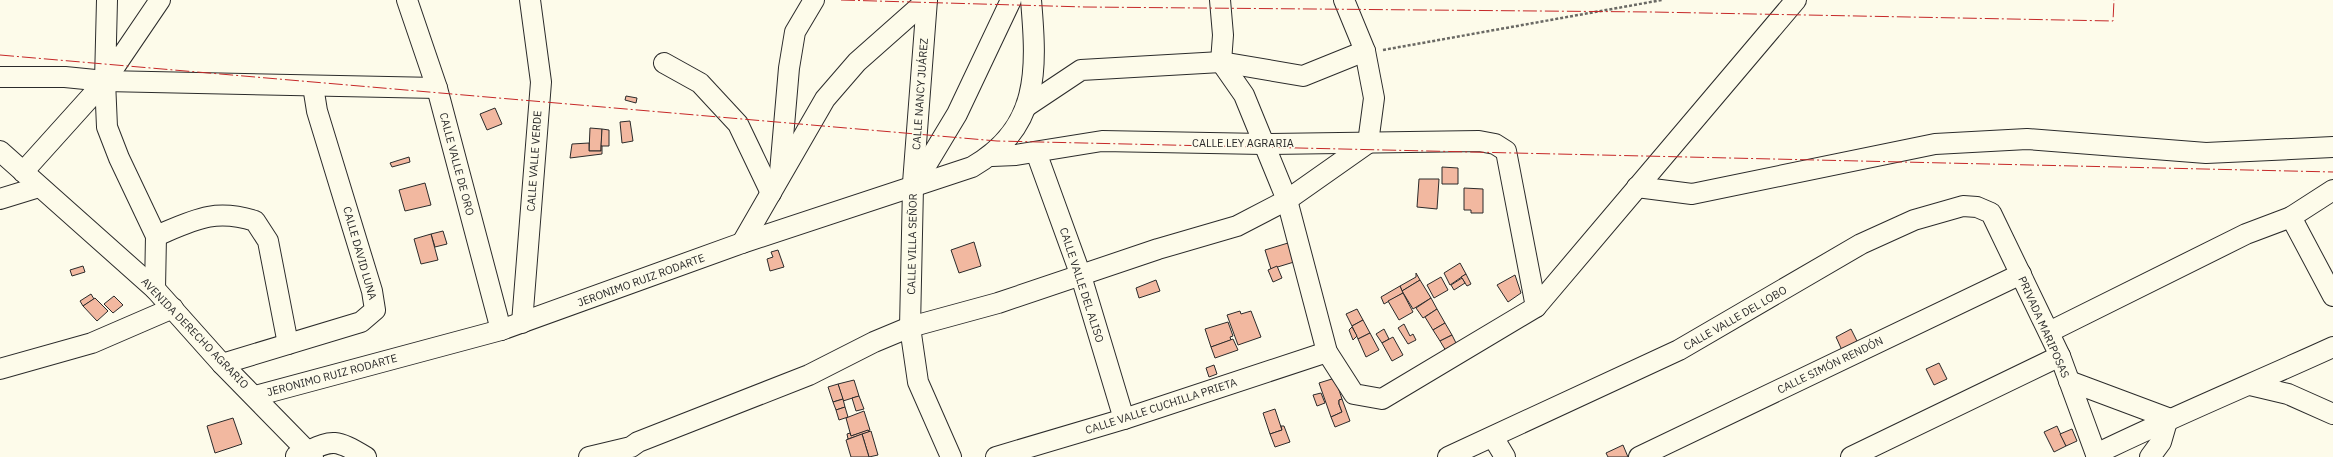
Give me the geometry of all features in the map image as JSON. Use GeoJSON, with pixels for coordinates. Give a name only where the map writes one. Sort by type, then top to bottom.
{"type":"FeatureCollection","features":[{"type":"Feature","properties":{"kind":"street"},"geometry":{"type":"LineString","coordinates":[[107,0],[105,81],[107,127],[119,158],[156,236],[154,289]]}},
{"type":"Feature","properties":{"kind":"street"},"geometry":{"type":"LineString","coordinates":[[23,172],[105,81],[160,0]]}},
{"type":"Feature","properties":{"kind":"street","name":"CALLE VALLE DE ORO"},"geometry":{"type":"LineString","coordinates":[[407,0],[437,88],[502,330]]}},
{"type":"Feature","properties":{"kind":"street","name":"CALLE VALLE VERDE"},"geometry":{"type":"LineString","coordinates":[[522,323],[540,82],[530,0]]}},
{"type":"Feature","properties":{"kind":"street"},"geometry":{"type":"LineString","coordinates":[[775,186],[789,68],[795,32],[814,0]]}},
{"type":"Feature","properties":{"kind":"street"},"geometry":{"type":"LineString","coordinates":[[742,243],[825,99],[857,62],[927,0]]}},
{"type":"Feature","properties":{"kind":"street","name":"CALLE NANCY JUÁREZ"},"geometry":{"type":"LineString","coordinates":[[913,187],[927,0]]}},
{"type":"Feature","properties":{"kind":"street","name":"CALLE VILLA SEÑOR"},"geometry":{"type":"LineString","coordinates":[[951,457],[918,382],[910,327],[913,187],[957,114],[1011,0]]}},
{"type":"Feature","properties":{"kind":"street"},"geometry":{"type":"LineString","coordinates":[[1027,106],[1034,80],[1034,33],[1030,0]]}},
{"type":"Feature","properties":{"kind":"street"},"geometry":{"type":"LineString","coordinates":[[1220,0],[1223,35],[1221,62],[1244,95],[1287,200],[1326,352],[1354,394],[1382,399],[1536,306],[1796,0]]}},
{"type":"Feature","properties":{"kind":"street"},"geometry":{"type":"LineString","coordinates":[[589,457],[633,452],[638,442],[809,375],[874,342],[910,327],[998,303],[1158,249],[1237,226],[1287,200],[1368,143],[1374,98],[1364,51],[1344,0]]}},
{"type":"Feature","properties":{"kind":"street"},"geometry":{"type":"LineString","coordinates":[[1027,106],[1081,70],[1221,62],[1303,76],[1364,51]]}},
{"type":"Feature","properties":{"kind":"street"},"geometry":{"type":"LineString","coordinates":[[664,63],[700,83],[738,124],[775,186]]}},
{"type":"Feature","properties":{"kind":"street"},"geometry":{"type":"LineString","coordinates":[[0,77],[65,77],[105,81],[437,88]]}},
{"type":"Feature","properties":{"kind":"street","name":"CALLE DAVID LUNA"},"geometry":{"type":"LineString","coordinates":[[222,364],[362,322],[375,310],[372,291],[317,111],[313,86]]}},
{"type":"Feature","properties":{"kind":"street","name":"JERONIMO RUIZ RODARTE"},"geometry":{"type":"LineString","coordinates":[[255,396],[502,330],[742,243],[972,167],[992,156],[1013,132],[1027,106]]}},
{"type":"Feature","properties":{"kind":"street"},"geometry":{"type":"LineString","coordinates":[[1637,188],[1692,194],[1935,144],[2028,139],[2206,153],[2333,147]]}},
{"type":"Feature","properties":{"kind":"street","name":"CALLE LEY AGRARIA"},"geometry":{"type":"LineString","coordinates":[[992,156],[1036,152],[1102,141],[1263,144],[1479,141],[1495,144],[1506,151],[1536,306]]}},
{"type":"Feature","properties":{"kind":"street","name":"AVENIDA DERECHO AGRARIO"},"geometry":{"type":"LineString","coordinates":[[0,151],[154,289],[173,308],[222,364],[255,396],[305,455]]}},
{"type":"Feature","properties":{"kind":"street","name":"CALLE VALLE DEL ALISO"},"geometry":{"type":"LineString","coordinates":[[1036,152],[1081,276],[1124,419]]}},
{"type":"Feature","properties":{"kind":"street"},"geometry":{"type":"LineString","coordinates":[[0,199],[39,187]]}},
{"type":"Feature","properties":{"kind":"street"},"geometry":{"type":"LineString","coordinates":[[2049,332],[2246,234],[2291,216],[2333,190]]}},
{"type":"Feature","properties":{"kind":"street","name":"CALLE VALLE DEL LOBO"},"geometry":{"type":"LineString","coordinates":[[1448,457],[1679,350],[1861,244],[1914,220],[1963,206],[1977,207]]}},
{"type":"Feature","properties":{"kind":"street","name":"PRIVADA MARIPOSAS"},"geometry":{"type":"LineString","coordinates":[[1977,207],[1992,213],[2060,356],[2097,456]]}},
{"type":"Feature","properties":{"kind":"street"},"geometry":{"type":"LineString","coordinates":[[156,236],[196,220],[219,214],[240,216],[256,221],[268,241],[288,344]]}},
{"type":"Feature","properties":{"kind":"street"},"geometry":{"type":"LineString","coordinates":[[2291,216],[2333,296]]}},
{"type":"Feature","properties":{"kind":"street","name":"CALLE SIMÓN RENDÓN"},"geometry":{"type":"LineString","coordinates":[[1639,457],[2021,274]]}},
{"type":"Feature","properties":{"kind":"street"},"geometry":{"type":"LineString","coordinates":[[0,369],[92,343],[173,308]]}},
{"type":"Feature","properties":{"kind":"street"},"geometry":{"type":"LineString","coordinates":[[2097,456],[2168,418],[2250,385],[2333,347]]}},
{"type":"Feature","properties":{"kind":"street","name":"CALLE VALLE CUCHILLA PRIETA"},"geometry":{"type":"LineString","coordinates":[[996,457],[1124,419],[1326,352]]}},
{"type":"Feature","properties":{"kind":"street"},"geometry":{"type":"LineString","coordinates":[[1851,457],[2060,356]]}},
{"type":"Feature","properties":{"kind":"street"},"geometry":{"type":"LineString","coordinates":[[2069,381],[2168,418]]}},
{"type":"Feature","properties":{"kind":"street"},"geometry":{"type":"LineString","coordinates":[[2250,385],[2288,394],[2333,414]]}},
{"type":"Feature","properties":{"kind":"street"},"geometry":{"type":"LineString","coordinates":[[2150,457],[2161,442],[2168,418]]}},
{"type":"Feature","properties":{"kind":"street"},"geometry":{"type":"LineString","coordinates":[[1493,436],[1505,457]]}},
{"type":"Feature","properties":{"kind":"street"},"geometry":{"type":"LineString","coordinates":[[305,455],[324,444],[335,442],[366,457]]}},
{"type":"Feature","properties":{"kind":"path"},"geometry":{"type":"LineString","coordinates":[[1364,51],[1392,49],[1662,0]]}},
{"type":"Feature","properties":{"kind":"building"},"geometry":{"type":"Polygon","coordinates":[[[626,96],[637,98],[636,103],[625,100],[626,96]]]}},
{"type":"Feature","properties":{"kind":"building"},"geometry":{"type":"Polygon","coordinates":[[[495,108],[502,124],[487,130],[480,114],[495,108]]]}},
{"type":"Feature","properties":{"kind":"building"},"geometry":{"type":"Polygon","coordinates":[[[630,121],[633,141],[622,143],[620,122],[630,121]]]}},
{"type":"Feature","properties":{"kind":"building"},"geometry":{"type":"Polygon","coordinates":[[[590,128],[602,129],[601,151],[589,151],[590,128]]]}},
{"type":"Feature","properties":{"kind":"building"},"geometry":{"type":"Polygon","coordinates":[[[602,129],[609,130],[609,146],[601,146],[602,129]]]}},
{"type":"Feature","properties":{"kind":"building"},"geometry":{"type":"Polygon","coordinates":[[[589,143],[589,151],[601,151],[602,146],[602,154],[570,158],[572,144],[589,143]]]}},
{"type":"Feature","properties":{"kind":"building"},"geometry":{"type":"Polygon","coordinates":[[[409,157],[410,162],[392,167],[390,163],[409,157]]]}},
{"type":"Feature","properties":{"kind":"building"},"geometry":{"type":"Polygon","coordinates":[[[1442,167],[1458,168],[1458,184],[1442,184],[1442,167]]]}},
{"type":"Feature","properties":{"kind":"building"},"geometry":{"type":"Polygon","coordinates":[[[1419,179],[1439,179],[1437,209],[1417,207],[1419,179]]]}},
{"type":"Feature","properties":{"kind":"building"},"geometry":{"type":"Polygon","coordinates":[[[425,183],[431,205],[405,211],[399,190],[425,183]]]}},
{"type":"Feature","properties":{"kind":"building"},"geometry":{"type":"Polygon","coordinates":[[[1464,188],[1483,189],[1483,213],[1471,213],[1471,210],[1464,210],[1464,188]]]}},
{"type":"Feature","properties":{"kind":"building"},"geometry":{"type":"Polygon","coordinates":[[[443,231],[447,244],[435,247],[431,234],[443,231]]]}},
{"type":"Feature","properties":{"kind":"building"},"geometry":{"type":"Polygon","coordinates":[[[431,234],[438,260],[421,264],[414,239],[431,234]]]}},
{"type":"Feature","properties":{"kind":"building"},"geometry":{"type":"Polygon","coordinates":[[[974,242],[981,266],[959,273],[951,250],[974,242]]]}},
{"type":"Feature","properties":{"kind":"building"},"geometry":{"type":"Polygon","coordinates":[[[1288,243],[1294,262],[1271,269],[1265,250],[1288,243]]]}},
{"type":"Feature","properties":{"kind":"building"},"geometry":{"type":"Polygon","coordinates":[[[778,250],[784,267],[770,271],[767,259],[773,257],[771,252],[778,250]]]}},
{"type":"Feature","properties":{"kind":"building"},"geometry":{"type":"Polygon","coordinates":[[[1460,263],[1466,274],[1450,285],[1444,273],[1460,263]]]}},
{"type":"Feature","properties":{"kind":"building"},"geometry":{"type":"Polygon","coordinates":[[[83,266],[85,272],[72,276],[70,270],[83,266]]]}},
{"type":"Feature","properties":{"kind":"building"},"geometry":{"type":"Polygon","coordinates":[[[1277,266],[1282,278],[1273,282],[1268,270],[1277,266]]]}},
{"type":"Feature","properties":{"kind":"building"},"geometry":{"type":"Polygon","coordinates":[[[1416,273],[1420,280],[1402,291],[1400,286],[1416,277],[1416,273]]]}},
{"type":"Feature","properties":{"kind":"building"},"geometry":{"type":"Polygon","coordinates":[[[1466,274],[1471,284],[1467,286],[1461,277],[1466,274]]]}},
{"type":"Feature","properties":{"kind":"building"},"geometry":{"type":"Polygon","coordinates":[[[1515,275],[1521,293],[1508,302],[1497,285],[1515,275]]]}},
{"type":"Feature","properties":{"kind":"building"},"geometry":{"type":"Polygon","coordinates":[[[1441,277],[1448,290],[1434,298],[1427,285],[1441,277]]]}},
{"type":"Feature","properties":{"kind":"building"},"geometry":{"type":"Polygon","coordinates":[[[1462,278],[1465,283],[1454,290],[1451,285],[1462,278]]]}},
{"type":"Feature","properties":{"kind":"building"},"geometry":{"type":"Polygon","coordinates":[[[1156,280],[1160,291],[1139,298],[1136,288],[1156,280]]]}},
{"type":"Feature","properties":{"kind":"building"},"geometry":{"type":"Polygon","coordinates":[[[1420,280],[1431,298],[1413,309],[1402,291],[1420,280]]]}},
{"type":"Feature","properties":{"kind":"building"},"geometry":{"type":"Polygon","coordinates":[[[1400,286],[1403,293],[1384,304],[1381,297],[1400,286]]]}},
{"type":"Feature","properties":{"kind":"building"},"geometry":{"type":"Polygon","coordinates":[[[1403,293],[1413,312],[1399,320],[1388,301],[1403,293]]]}},
{"type":"Feature","properties":{"kind":"building"},"geometry":{"type":"Polygon","coordinates":[[[91,294],[94,299],[83,306],[80,301],[91,294]]]}},
{"type":"Feature","properties":{"kind":"building"},"geometry":{"type":"Polygon","coordinates":[[[114,296],[123,305],[113,313],[104,304],[114,296]]]}},
{"type":"Feature","properties":{"kind":"building"},"geometry":{"type":"Polygon","coordinates":[[[95,298],[108,311],[97,321],[83,306],[95,298]]]}},
{"type":"Feature","properties":{"kind":"building"},"geometry":{"type":"Polygon","coordinates":[[[1431,298],[1437,309],[1423,318],[1416,308],[1431,298]]]}},
{"type":"Feature","properties":{"kind":"building"},"geometry":{"type":"Polygon","coordinates":[[[1357,309],[1363,320],[1352,326],[1346,314],[1357,309]]]}},
{"type":"Feature","properties":{"kind":"building"},"geometry":{"type":"Polygon","coordinates":[[[1437,309],[1445,323],[1433,330],[1425,317],[1437,309]]]}},
{"type":"Feature","properties":{"kind":"building"},"geometry":{"type":"Polygon","coordinates":[[[1240,311],[1241,314],[1251,311],[1261,337],[1238,345],[1227,315],[1240,311]]]}},
{"type":"Feature","properties":{"kind":"building"},"geometry":{"type":"Polygon","coordinates":[[[1363,320],[1370,333],[1358,339],[1352,326],[1363,320]]]}},
{"type":"Feature","properties":{"kind":"building"},"geometry":{"type":"Polygon","coordinates":[[[1228,322],[1233,336],[1230,337],[1231,340],[1211,347],[1205,329],[1228,322]]]}},
{"type":"Feature","properties":{"kind":"building"},"geometry":{"type":"Polygon","coordinates":[[[1445,323],[1452,335],[1440,341],[1433,330],[1445,323]]]}},
{"type":"Feature","properties":{"kind":"building"},"geometry":{"type":"Polygon","coordinates":[[[1404,324],[1410,336],[1413,334],[1416,340],[1408,344],[1398,328],[1404,324]]]}},
{"type":"Feature","properties":{"kind":"building"},"geometry":{"type":"Polygon","coordinates":[[[1352,327],[1357,336],[1353,340],[1349,330],[1352,327]]]}},
{"type":"Feature","properties":{"kind":"building"},"geometry":{"type":"Polygon","coordinates":[[[1384,329],[1389,339],[1382,343],[1376,334],[1384,329]]]}},
{"type":"Feature","properties":{"kind":"building"},"geometry":{"type":"Polygon","coordinates":[[[1851,329],[1861,349],[1845,357],[1836,337],[1851,329]]]}},
{"type":"Feature","properties":{"kind":"building"},"geometry":{"type":"Polygon","coordinates":[[[1370,333],[1379,350],[1366,357],[1358,339],[1370,333]]]}},
{"type":"Feature","properties":{"kind":"building"},"geometry":{"type":"Polygon","coordinates":[[[1452,335],[1456,343],[1446,351],[1440,341],[1452,335]]]}},
{"type":"Feature","properties":{"kind":"building"},"geometry":{"type":"Polygon","coordinates":[[[1393,337],[1403,355],[1392,361],[1382,343],[1393,337]]]}},
{"type":"Feature","properties":{"kind":"building"},"geometry":{"type":"Polygon","coordinates":[[[1233,339],[1238,350],[1215,358],[1211,347],[1233,339]]]}},
{"type":"Feature","properties":{"kind":"building"},"geometry":{"type":"Polygon","coordinates":[[[1939,363],[1947,379],[1934,385],[1926,369],[1939,363]]]}},
{"type":"Feature","properties":{"kind":"building"},"geometry":{"type":"Polygon","coordinates":[[[1214,365],[1217,374],[1209,377],[1206,368],[1214,365]]]}},
{"type":"Feature","properties":{"kind":"building"},"geometry":{"type":"Polygon","coordinates":[[[1335,378],[1342,399],[1339,400],[1339,404],[1342,412],[1331,417],[1319,383],[1335,378]]]}},
{"type":"Feature","properties":{"kind":"building"},"geometry":{"type":"Polygon","coordinates":[[[854,380],[859,396],[843,401],[838,384],[854,380]]]}},
{"type":"Feature","properties":{"kind":"building"},"geometry":{"type":"Polygon","coordinates":[[[838,384],[843,399],[833,402],[828,387],[838,384]]]}},
{"type":"Feature","properties":{"kind":"building"},"geometry":{"type":"Polygon","coordinates":[[[1321,393],[1325,403],[1317,406],[1313,395],[1321,393]]]}},
{"type":"Feature","properties":{"kind":"building"},"geometry":{"type":"Polygon","coordinates":[[[859,396],[864,409],[856,411],[852,398],[859,396]]]}},
{"type":"Feature","properties":{"kind":"building"},"geometry":{"type":"Polygon","coordinates":[[[843,399],[845,407],[836,410],[833,402],[843,399]]]}},
{"type":"Feature","properties":{"kind":"building"},"geometry":{"type":"Polygon","coordinates":[[[1342,399],[1350,421],[1335,427],[1331,417],[1342,412],[1339,400],[1342,399]]]}},
{"type":"Feature","properties":{"kind":"building"},"geometry":{"type":"Polygon","coordinates":[[[845,407],[848,417],[839,420],[836,410],[845,407]]]}},
{"type":"Feature","properties":{"kind":"building"},"geometry":{"type":"Polygon","coordinates":[[[1275,409],[1282,430],[1270,434],[1263,413],[1275,409]]]}},
{"type":"Feature","properties":{"kind":"building"},"geometry":{"type":"Polygon","coordinates":[[[864,411],[870,430],[851,436],[846,418],[864,411]]]}},
{"type":"Feature","properties":{"kind":"building"},"geometry":{"type":"Polygon","coordinates":[[[233,418],[242,444],[215,453],[207,426],[233,418]]]}},
{"type":"Feature","properties":{"kind":"building"},"geometry":{"type":"Polygon","coordinates":[[[1281,426],[1284,426],[1290,442],[1275,447],[1270,434],[1282,430],[1281,426]]]}},
{"type":"Feature","properties":{"kind":"building"},"geometry":{"type":"Polygon","coordinates":[[[2057,426],[2066,446],[2054,452],[2044,432],[2057,426]]]}},
{"type":"Feature","properties":{"kind":"building"},"geometry":{"type":"Polygon","coordinates":[[[2072,429],[2077,441],[2066,446],[2060,434],[2072,429]]]}},
{"type":"Feature","properties":{"kind":"building"},"geometry":{"type":"Polygon","coordinates":[[[868,430],[869,432],[848,439],[847,434],[850,433],[851,436],[868,430]]]}},
{"type":"Feature","properties":{"kind":"building"},"geometry":{"type":"Polygon","coordinates":[[[871,431],[878,455],[869,457],[862,434],[871,431]]]}},
{"type":"Feature","properties":{"kind":"building"},"geometry":{"type":"Polygon","coordinates":[[[862,434],[869,457],[851,457],[846,440],[862,434]]]}},
{"type":"Feature","properties":{"kind":"building"},"geometry":{"type":"Polygon","coordinates":[[[1623,445],[1628,457],[1608,457],[1606,453],[1623,445]]]}},
{"type":"Feature","properties":{"kind":"power"},"geometry":{"type":"LineString","coordinates":[[841,0],[1085,7],[1652,12],[2113,21],[2114,0]]}},
{"type":"Feature","properties":{"kind":"power"},"geometry":{"type":"LineString","coordinates":[[0,55],[997,141],[2333,172]]}}]}
